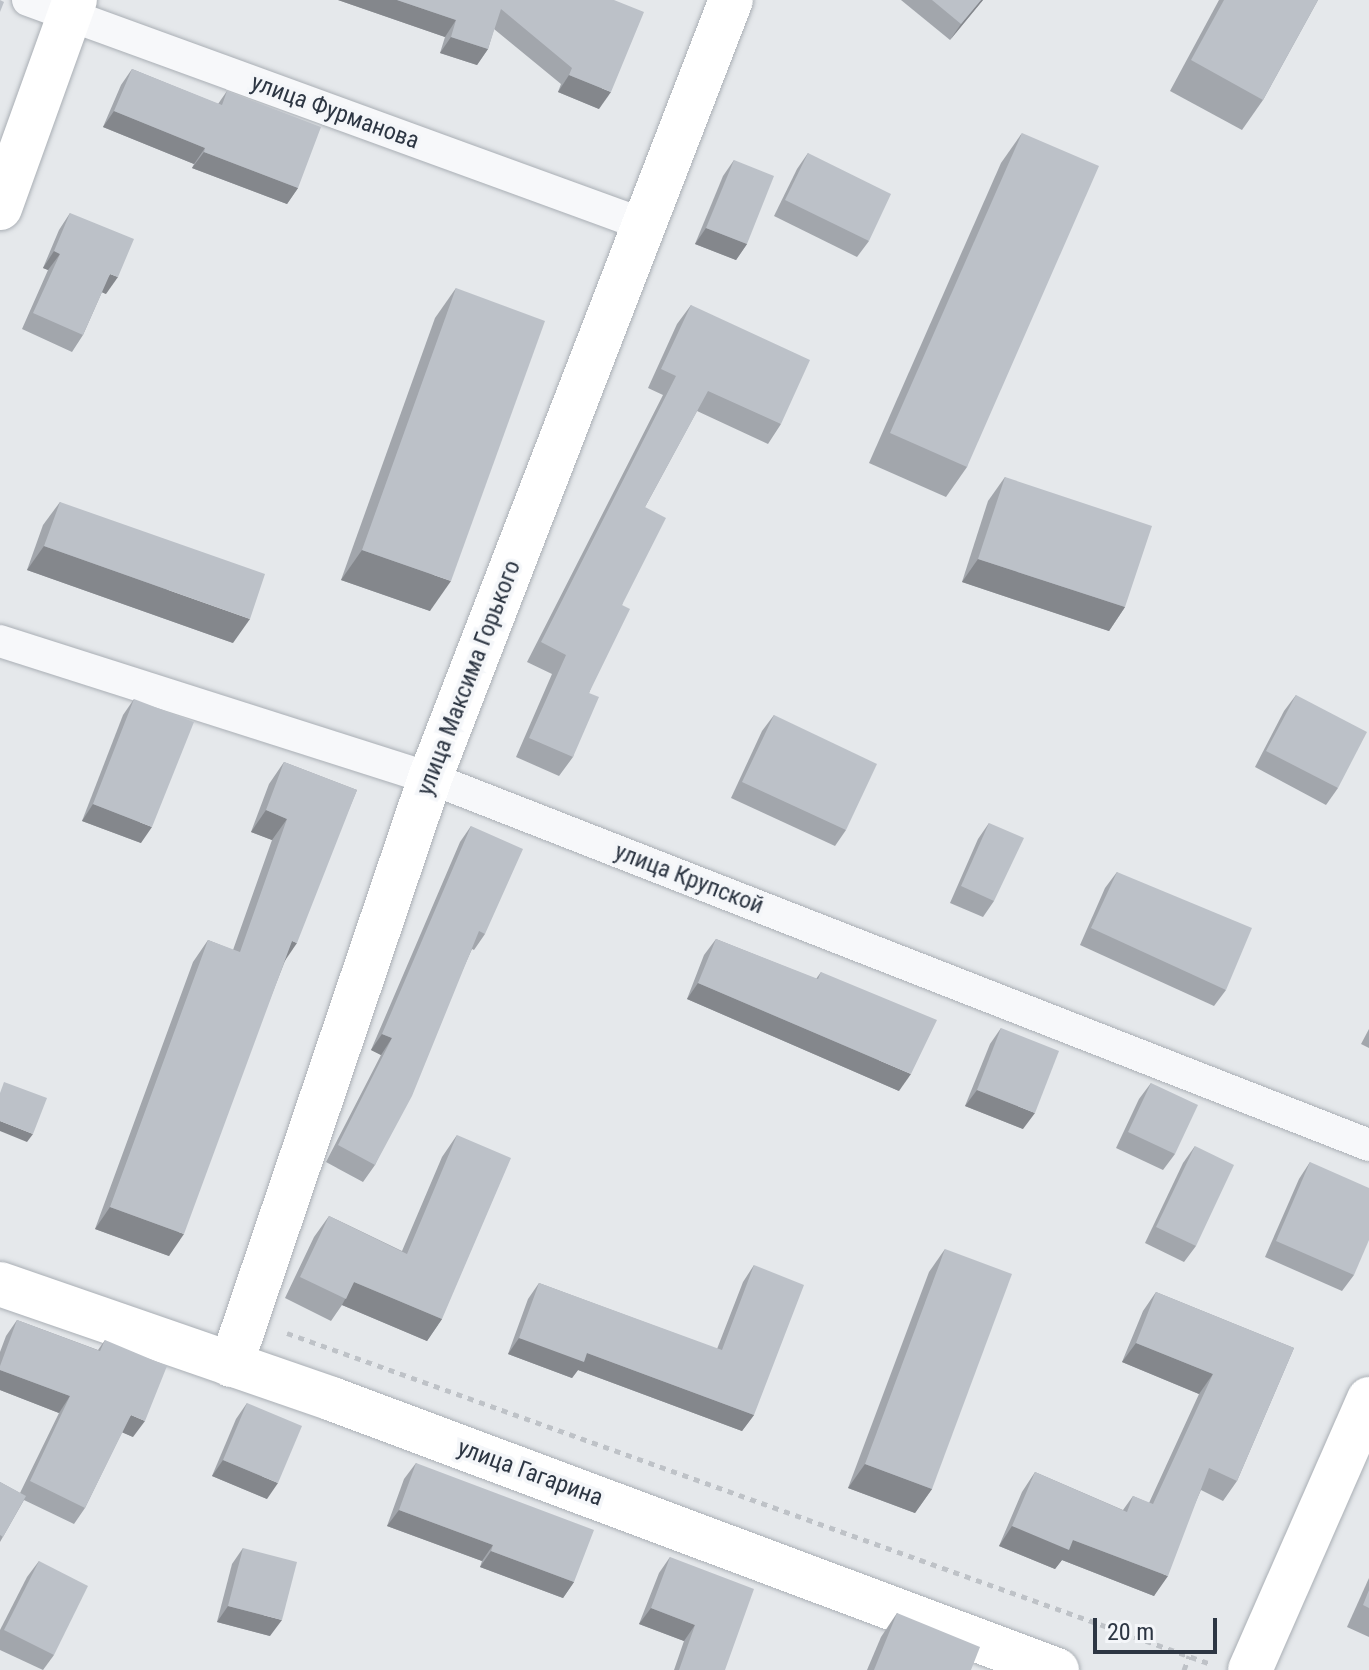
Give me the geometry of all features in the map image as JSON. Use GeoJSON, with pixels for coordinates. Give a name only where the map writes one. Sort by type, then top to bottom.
{"type":"FeatureCollection","features":[{"type":"Feature","properties":{"kind":"street","name":"улица Фурманова"},"geometry":{"type":"LineString","coordinates":[[28,0],[72,7],[642,224]]}},
{"type":"Feature","properties":{"kind":"street","name":"улица Максима Горького"},"geometry":{"type":"LineString","coordinates":[[231,1365],[430,778],[731,0]]}},
{"type":"Feature","properties":{"kind":"street"},"geometry":{"type":"LineString","coordinates":[[0,208],[72,7]]}},
{"type":"Feature","properties":{"kind":"street","name":"улица Крупской"},"geometry":{"type":"LineString","coordinates":[[0,641],[430,778],[1369,1145]]}},
{"type":"Feature","properties":{"kind":"street","name":"улица Гагарина"},"geometry":{"type":"LineString","coordinates":[[0,1284],[231,1365],[1057,1670]]}},
{"type":"Feature","properties":{"kind":"street"},"geometry":{"type":"LineString","coordinates":[[1232,1668],[1369,1399]]}},
{"type":"Feature","properties":{"kind":"path"},"geometry":{"type":"LineString","coordinates":[[247,1318],[1189,1656],[1232,1668]]}},
{"type":"Feature","properties":{"kind":"path"},"geometry":{"type":"LineString","coordinates":[[1184,1670],[1189,1656]]}},
{"type":"Feature","properties":{"kind":"building"},"geometry":{"type":"Polygon","coordinates":[[[397,0],[614,0],[644,12],[611,92],[569,75],[572,68],[501,9],[488,49],[451,37],[456,20],[397,0]]]}},
{"type":"Feature","properties":{"kind":"building"},"geometry":{"type":"Polygon","coordinates":[[[932,0],[981,0],[961,24],[932,0]]]}},
{"type":"Feature","properties":{"kind":"building"},"geometry":{"type":"Polygon","coordinates":[[[1224,0],[1318,0],[1263,100],[1191,60],[1224,0]]]}},
{"type":"Feature","properties":{"kind":"building"},"geometry":{"type":"Polygon","coordinates":[[[132,69],[222,105],[227,91],[321,127],[298,188],[204,152],[205,148],[114,111],[132,69]]]}},
{"type":"Feature","properties":{"kind":"building"},"geometry":{"type":"Polygon","coordinates":[[[1022,133],[1099,166],[967,467],[890,433],[1022,133]]]}},
{"type":"Feature","properties":{"kind":"building"},"geometry":{"type":"Polygon","coordinates":[[[808,153],[891,194],[869,241],[785,200],[808,153]]]}},
{"type":"Feature","properties":{"kind":"building"},"geometry":{"type":"Polygon","coordinates":[[[734,160],[774,176],[747,244],[706,228],[734,160]]]}},
{"type":"Feature","properties":{"kind":"building"},"geometry":{"type":"Polygon","coordinates":[[[70,213],[134,239],[118,277],[110,274],[83,335],[33,313],[60,254],[54,251],[70,213]]]}},
{"type":"Feature","properties":{"kind":"building"},"geometry":{"type":"Polygon","coordinates":[[[456,288],[545,321],[451,581],[362,550],[456,288]]]}},
{"type":"Feature","properties":{"kind":"building"},"geometry":{"type":"Polygon","coordinates":[[[691,305],[810,360],[781,424],[708,391],[645,507],[666,518],[622,605],[630,609],[589,693],[599,697],[573,757],[529,738],[566,655],[541,642],[676,376],[661,369],[691,305]]]}},
{"type":"Feature","properties":{"kind":"building"},"geometry":{"type":"Polygon","coordinates":[[[1005,477],[1152,526],[1125,607],[978,559],[1005,477]]]}},
{"type":"Feature","properties":{"kind":"building"},"geometry":{"type":"Polygon","coordinates":[[[60,502],[265,574],[250,619],[44,546],[60,502]]]}},
{"type":"Feature","properties":{"kind":"building"},"geometry":{"type":"Polygon","coordinates":[[[1296,695],[1367,732],[1338,788],[1266,751],[1296,695]]]}},
{"type":"Feature","properties":{"kind":"building"},"geometry":{"type":"Polygon","coordinates":[[[134,699],[194,722],[152,827],[93,804],[134,699]]]}},
{"type":"Feature","properties":{"kind":"building"},"geometry":{"type":"Polygon","coordinates":[[[774,715],[877,764],[846,830],[742,782],[774,715]]]}},
{"type":"Feature","properties":{"kind":"building"},"geometry":{"type":"Polygon","coordinates":[[[284,762],[357,790],[297,943],[292,941],[184,1234],[110,1207],[208,940],[240,952],[287,819],[266,810],[284,762]]]}},
{"type":"Feature","properties":{"kind":"building"},"geometry":{"type":"Polygon","coordinates":[[[989,823],[1024,838],[994,901],[961,886],[989,823]]]}},
{"type":"Feature","properties":{"kind":"building"},"geometry":{"type":"Polygon","coordinates":[[[471,826],[523,849],[485,934],[479,931],[412,1096],[375,1165],[338,1145],[392,1038],[382,1034],[471,826]]]}},
{"type":"Feature","properties":{"kind":"building"},"geometry":{"type":"Polygon","coordinates":[[[1117,872],[1252,928],[1226,990],[1091,928],[1117,872]]]}},
{"type":"Feature","properties":{"kind":"building"},"geometry":{"type":"Polygon","coordinates":[[[716,939],[818,979],[821,972],[937,1020],[911,1074],[698,983],[716,939]]]}},
{"type":"Feature","properties":{"kind":"building"},"geometry":{"type":"Polygon","coordinates":[[[1001,1028],[1059,1051],[1035,1113],[977,1090],[1001,1028]]]}},
{"type":"Feature","properties":{"kind":"building"},"geometry":{"type":"Polygon","coordinates":[[[4,1082],[47,1098],[33,1134],[0,1121],[0,1093],[4,1082]]]}},
{"type":"Feature","properties":{"kind":"building"},"geometry":{"type":"Polygon","coordinates":[[[1151,1083],[1198,1105],[1175,1154],[1128,1132],[1151,1083]]]}},
{"type":"Feature","properties":{"kind":"building"},"geometry":{"type":"Polygon","coordinates":[[[457,1135],[511,1158],[442,1319],[354,1282],[346,1299],[300,1277],[329,1216],[407,1254],[457,1135]]]}},
{"type":"Feature","properties":{"kind":"building"},"geometry":{"type":"Polygon","coordinates":[[[1195,1146],[1234,1165],[1196,1246],[1156,1227],[1195,1146]]]}},
{"type":"Feature","properties":{"kind":"building"},"geometry":{"type":"Polygon","coordinates":[[[1310,1162],[1369,1188],[1369,1240],[1354,1275],[1276,1241],[1310,1162]]]}},
{"type":"Feature","properties":{"kind":"building"},"geometry":{"type":"Polygon","coordinates":[[[945,1249],[1012,1274],[932,1489],[865,1464],[945,1249]]]}},
{"type":"Feature","properties":{"kind":"building"},"geometry":{"type":"Polygon","coordinates":[[[754,1265],[804,1285],[754,1415],[587,1353],[584,1362],[519,1338],[539,1283],[722,1350],[754,1265]]]}},
{"type":"Feature","properties":{"kind":"building"},"geometry":{"type":"Polygon","coordinates":[[[1156,1292],[1294,1348],[1237,1481],[1209,1468],[1168,1576],[1073,1540],[1069,1550],[1012,1526],[1035,1472],[1127,1512],[1133,1496],[1153,1504],[1213,1374],[1136,1343],[1156,1292]]]}},
{"type":"Feature","properties":{"kind":"building"},"geometry":{"type":"Polygon","coordinates":[[[17,1320],[100,1351],[105,1340],[167,1366],[145,1421],[131,1415],[85,1508],[30,1481],[70,1396],[0,1370],[17,1320]]]}},
{"type":"Feature","properties":{"kind":"building"},"geometry":{"type":"Polygon","coordinates":[[[247,1403],[302,1426],[278,1483],[223,1460],[247,1403]]]}},
{"type":"Feature","properties":{"kind":"building"},"geometry":{"type":"Polygon","coordinates":[[[416,1463],[594,1530],[574,1582],[491,1551],[493,1545],[399,1510],[416,1463]]]}},
{"type":"Feature","properties":{"kind":"building"},"geometry":{"type":"Polygon","coordinates":[[[0,1482],[26,1496],[3,1537],[0,1535],[0,1482]]]}},
{"type":"Feature","properties":{"kind":"building"},"geometry":{"type":"Polygon","coordinates":[[[243,1548],[297,1562],[282,1620],[228,1606],[243,1548]]]}},
{"type":"Feature","properties":{"kind":"building"},"geometry":{"type":"Polygon","coordinates":[[[670,1557],[754,1589],[725,1670],[679,1670],[695,1625],[651,1608],[670,1557]]]}},
{"type":"Feature","properties":{"kind":"building"},"geometry":{"type":"Polygon","coordinates":[[[39,1561],[88,1586],[54,1655],[4,1630],[39,1561]]]}},
{"type":"Feature","properties":{"kind":"building"},"geometry":{"type":"Polygon","coordinates":[[[1369,1590],[1369,1608],[1363,1605],[1369,1590]]]}},
{"type":"Feature","properties":{"kind":"building"},"geometry":{"type":"Polygon","coordinates":[[[897,1613],[980,1647],[971,1670],[874,1670],[897,1613]]]}}]}
